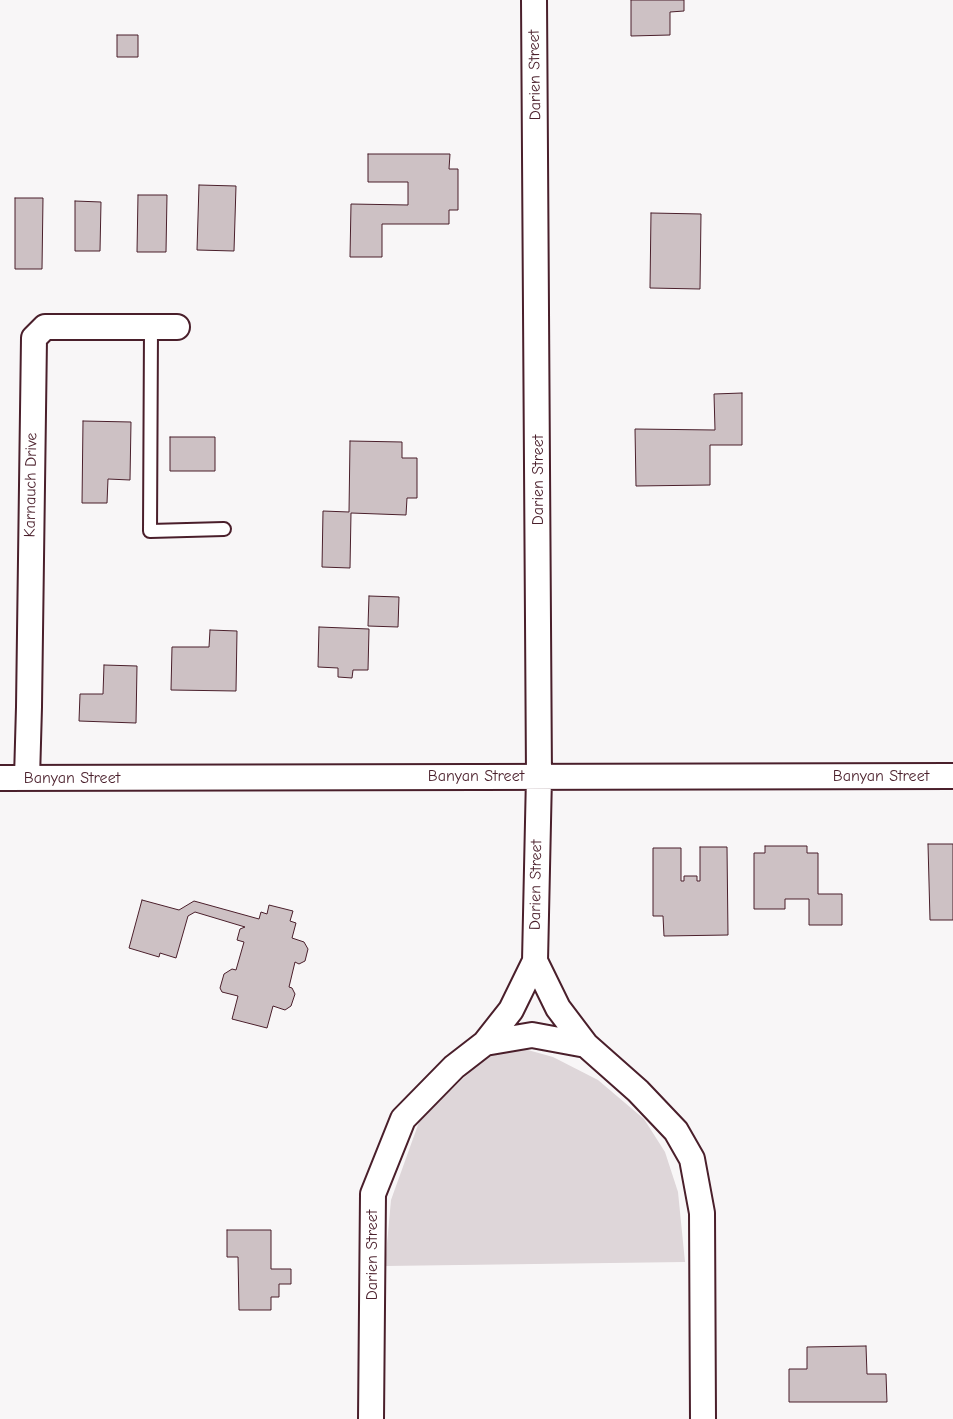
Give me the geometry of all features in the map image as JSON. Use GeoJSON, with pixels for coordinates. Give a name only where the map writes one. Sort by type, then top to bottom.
{"type":"FeatureCollection","features":[{"type":"Feature","properties":{"kind":"street","name":"Darien Street"},"geometry":{"type":"LineString","coordinates":[[371,1419],[373,1194],[403,1119],[454,1067],[485,1043],[511,1010],[535,961],[539,776],[534,0]]}},
{"type":"Feature","properties":{"kind":"street","name":"Karnauch Drive"},"geometry":{"type":"LineString","coordinates":[[26,778],[29,707],[34,338],[45,328],[177,328]]}},
{"type":"Feature","properties":{"kind":"street","name":"Banyan Street"},"geometry":{"type":"LineString","coordinates":[[0,778],[953,776]]}},
{"type":"Feature","properties":{"kind":"street","name":"Darien Street"},"geometry":{"type":"LineString","coordinates":[[535,961],[558,1008],[586,1045],[638,1091],[676,1132],[692,1159],[702,1213],[703,1419]]}},
{"type":"Feature","properties":{"kind":"street","name":"Darien Street"},"geometry":{"type":"LineString","coordinates":[[485,1043],[532,1035],[586,1045]]}},
{"type":"Feature","properties":{"kind":"lane"},"geometry":{"type":"LineString","coordinates":[[151,328],[150,531],[224,529]]}},
{"type":"Feature","properties":{"kind":"shaded area"},"geometry":{"type":"Polygon","coordinates":[[[517,1047],[553,1057],[598,1080],[644,1119],[665,1152],[678,1192],[685,1262],[385,1266],[391,1200],[419,1122],[483,1059],[517,1047]]]}},
{"type":"Feature","properties":{"kind":"building"},"geometry":{"type":"Polygon","coordinates":[[[631,0],[684,0],[684,11],[670,12],[670,35],[631,36],[631,0]]]}},
{"type":"Feature","properties":{"kind":"building"},"geometry":{"type":"Polygon","coordinates":[[[117,35],[138,35],[138,57],[117,57],[117,35]]]}},
{"type":"Feature","properties":{"kind":"building"},"geometry":{"type":"Polygon","coordinates":[[[368,154],[450,154],[449,169],[458,169],[458,210],[449,210],[449,224],[382,224],[382,257],[350,257],[351,204],[408,205],[408,182],[368,182],[368,154]]]}},
{"type":"Feature","properties":{"kind":"building"},"geometry":{"type":"Polygon","coordinates":[[[199,185],[236,186],[234,251],[197,250],[199,185]]]}},
{"type":"Feature","properties":{"kind":"building"},"geometry":{"type":"Polygon","coordinates":[[[138,195],[167,195],[166,252],[137,252],[138,195]]]}},
{"type":"Feature","properties":{"kind":"building"},"geometry":{"type":"Polygon","coordinates":[[[15,198],[43,198],[42,269],[15,269],[15,198]]]}},
{"type":"Feature","properties":{"kind":"building"},"geometry":{"type":"Polygon","coordinates":[[[75,201],[101,202],[100,251],[75,251],[75,201]]]}},
{"type":"Feature","properties":{"kind":"building"},"geometry":{"type":"Polygon","coordinates":[[[651,213],[701,214],[700,289],[650,288],[651,213]]]}},
{"type":"Feature","properties":{"kind":"building"},"geometry":{"type":"Polygon","coordinates":[[[742,393],[742,445],[710,445],[710,485],[636,486],[635,429],[715,430],[714,394],[742,393]]]}},
{"type":"Feature","properties":{"kind":"building"},"geometry":{"type":"Polygon","coordinates":[[[83,421],[131,422],[130,480],[108,479],[107,503],[82,503],[83,421]]]}},
{"type":"Feature","properties":{"kind":"building"},"geometry":{"type":"Polygon","coordinates":[[[170,437],[215,437],[215,471],[170,471],[170,437]]]}},
{"type":"Feature","properties":{"kind":"building"},"geometry":{"type":"Polygon","coordinates":[[[350,441],[402,442],[402,458],[417,458],[417,498],[407,498],[406,515],[351,513],[350,568],[322,567],[323,511],[349,512],[350,441]]]}},
{"type":"Feature","properties":{"kind":"building"},"geometry":{"type":"Polygon","coordinates":[[[369,596],[399,597],[398,627],[368,626],[369,596]]]}},
{"type":"Feature","properties":{"kind":"building"},"geometry":{"type":"Polygon","coordinates":[[[319,627],[369,629],[368,670],[353,670],[352,678],[338,677],[338,668],[318,667],[319,627]]]}},
{"type":"Feature","properties":{"kind":"building"},"geometry":{"type":"Polygon","coordinates":[[[210,630],[237,631],[236,691],[171,690],[172,647],[209,647],[210,630]]]}},
{"type":"Feature","properties":{"kind":"building"},"geometry":{"type":"Polygon","coordinates":[[[104,665],[137,666],[136,723],[79,721],[80,694],[103,694],[104,665]]]}},
{"type":"Feature","properties":{"kind":"building"},"geometry":{"type":"Polygon","coordinates":[[[928,844],[953,844],[953,920],[930,920],[928,844]]]}},
{"type":"Feature","properties":{"kind":"building"},"geometry":{"type":"Polygon","coordinates":[[[765,846],[807,846],[807,853],[818,853],[818,894],[842,894],[842,925],[809,925],[809,899],[785,899],[785,909],[754,909],[754,853],[765,853],[765,846]]]}},
{"type":"Feature","properties":{"kind":"building"},"geometry":{"type":"Polygon","coordinates":[[[700,847],[727,847],[728,935],[664,936],[663,916],[653,916],[653,848],[681,848],[681,881],[684,881],[684,876],[697,876],[697,881],[700,881],[700,847]]]}},
{"type":"Feature","properties":{"kind":"building"},"geometry":{"type":"Polygon","coordinates":[[[142,900],[179,910],[194,901],[259,919],[261,912],[267,914],[269,905],[293,911],[290,921],[296,923],[292,938],[304,942],[308,949],[305,961],[299,964],[295,962],[289,987],[292,988],[295,994],[291,1006],[285,1010],[273,1006],[267,1028],[232,1019],[238,996],[222,992],[220,988],[224,974],[232,969],[236,970],[244,942],[237,940],[240,929],[245,927],[195,912],[188,916],[176,958],[160,953],[159,957],[129,948],[142,900]]]}},
{"type":"Feature","properties":{"kind":"building"},"geometry":{"type":"Polygon","coordinates":[[[227,1230],[271,1230],[271,1269],[291,1269],[291,1284],[279,1284],[279,1297],[271,1297],[271,1310],[239,1310],[238,1257],[227,1257],[227,1230]]]}},
{"type":"Feature","properties":{"kind":"building"},"geometry":{"type":"Polygon","coordinates":[[[866,1346],[867,1374],[886,1374],[887,1402],[789,1402],[789,1369],[807,1369],[807,1347],[866,1346]]]}}]}
